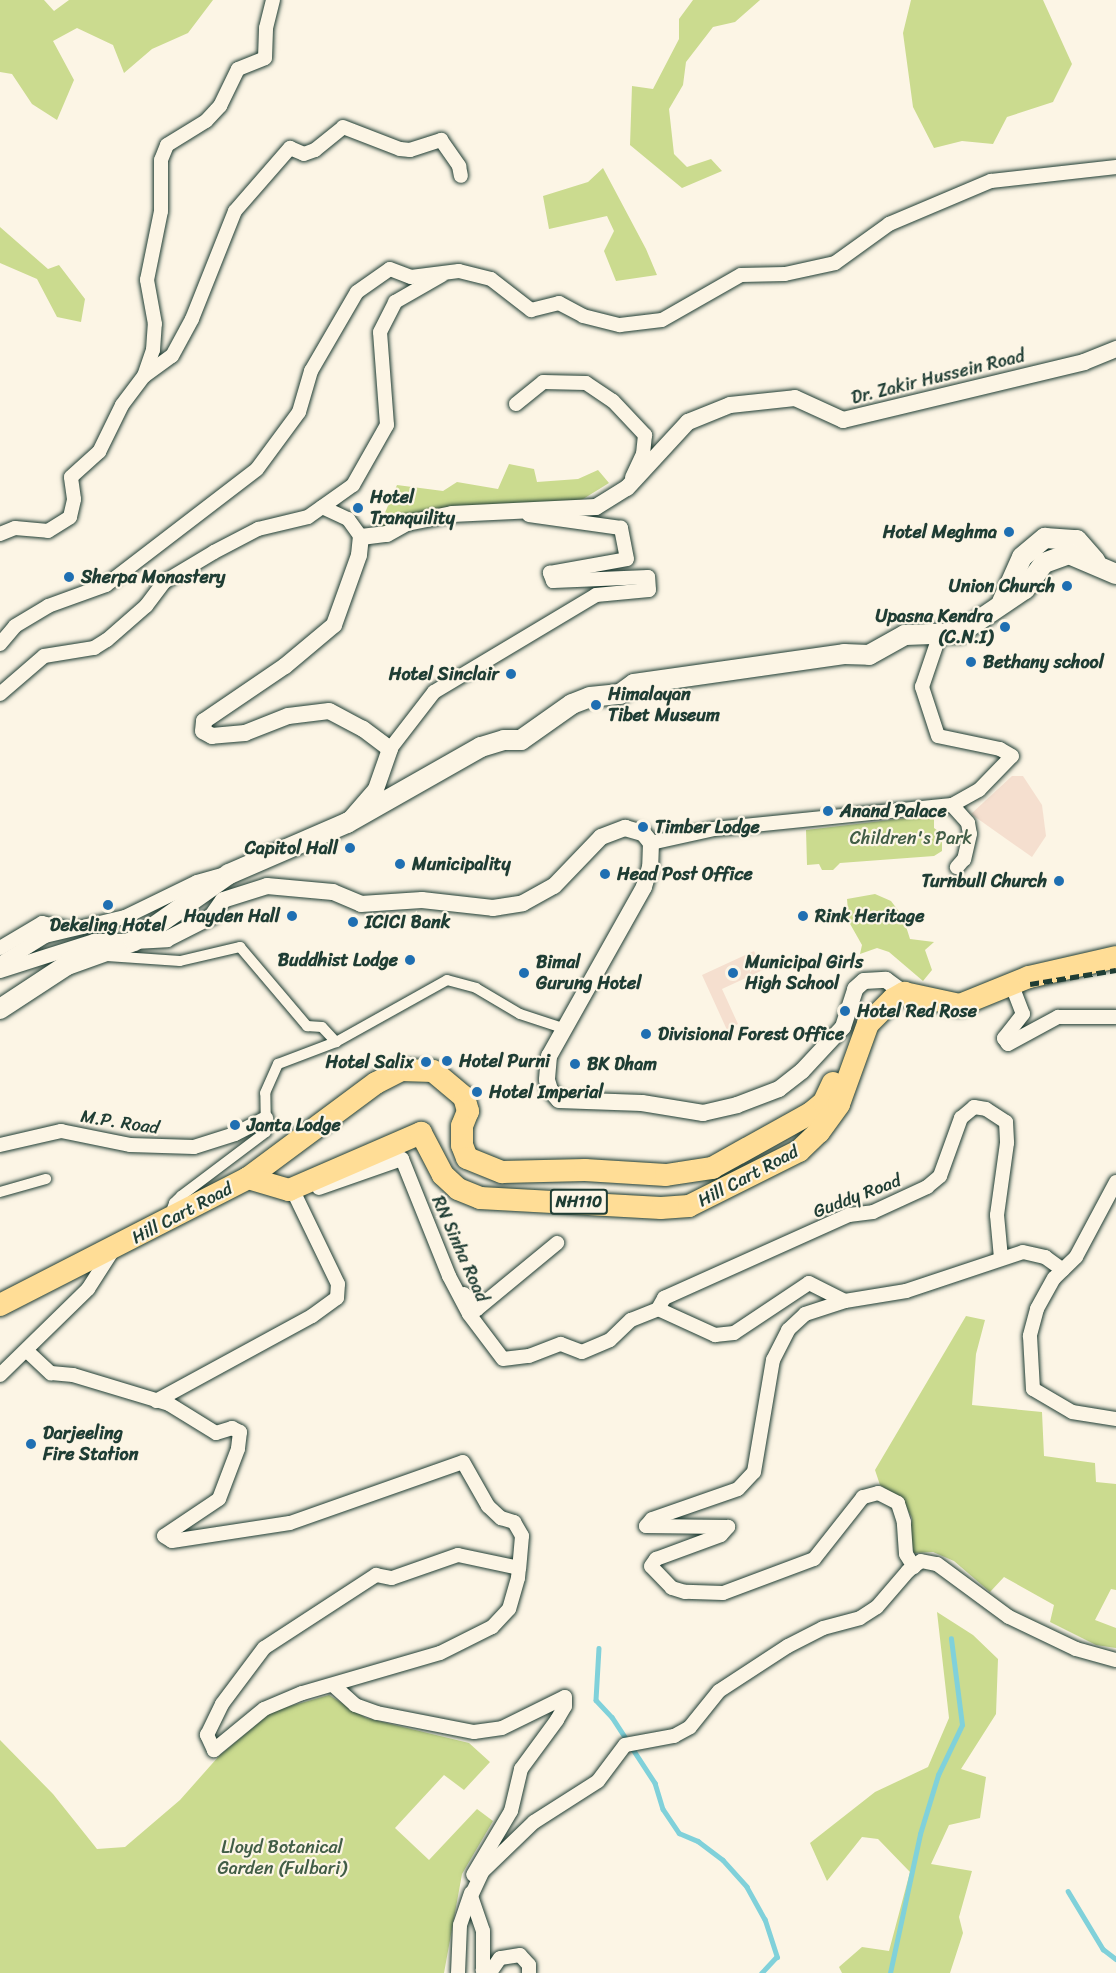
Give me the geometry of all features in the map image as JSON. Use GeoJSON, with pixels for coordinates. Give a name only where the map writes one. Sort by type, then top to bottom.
{"type":"FeatureCollection","features":[{"type":"Feature","properties":{"kind":"highway"},"geometry":{"type":"LineString","coordinates":[[904,993],[960,1005],[1011,983],[1116,957]]}},
{"type":"Feature","properties":{"kind":"highway","name":"Hill Cart Road"},"geometry":{"type":"LineString","coordinates":[[0,1305],[112,1250],[246,1179],[292,1193],[421,1133],[442,1175],[458,1189],[480,1198],[690,1206],[799,1151],[839,1104],[868,1024],[881,1008],[904,993]]}},
{"type":"Feature","properties":{"kind":"highway"},"geometry":{"type":"LineString","coordinates":[[246,1179],[376,1083],[401,1070],[418,1068],[433,1071],[464,1097],[468,1111],[462,1126],[462,1145],[467,1158],[486,1168],[502,1172],[585,1170],[666,1175],[712,1168],[787,1128],[824,1102],[853,1035],[868,1024]]}},
{"type":"Feature","properties":{"kind":"main road"},"geometry":{"type":"LineString","coordinates":[[0,1009],[67,965],[134,941],[229,874],[346,823],[481,747],[504,740],[521,740],[536,733],[565,708],[590,697],[620,694],[634,684],[844,654],[869,655],[904,635],[939,636],[976,625],[998,605],[1025,589],[1044,563],[1069,554],[1108,569]]}},
{"type":"Feature","properties":{"kind":"street"},"geometry":{"type":"LineString","coordinates":[[144,376],[153,351],[155,324],[147,280],[161,211],[158,176],[167,145],[206,121],[220,106],[238,69],[265,58],[266,28],[273,0]]}},
{"type":"Feature","properties":{"kind":"street"},"geometry":{"type":"LineString","coordinates":[[0,534],[15,528],[48,531],[70,517],[74,499],[71,477],[99,452],[122,405],[144,376],[172,356],[192,319],[235,211],[290,148],[304,154],[315,150],[343,127],[410,150],[441,140],[459,166],[461,176]]}},
{"type":"Feature","properties":{"kind":"street"},"geometry":{"type":"LineString","coordinates":[[0,644],[15,626],[48,606],[106,585],[257,469],[299,412],[311,371],[357,292],[390,269],[411,277],[459,271],[491,279],[531,310],[559,303],[583,316],[620,325],[662,320],[741,275],[784,274],[835,263],[889,224],[991,182],[1116,167]]}},
{"type":"Feature","properties":{"kind":"street"},"geometry":{"type":"LineString","coordinates":[[0,694],[44,656],[94,648],[107,640],[146,606],[164,582],[214,552],[258,529],[308,517],[353,485],[387,425],[380,332],[395,303],[447,272]]}},
{"type":"Feature","properties":{"kind":"street","name":"Dr. Zakir Hussein Road"},"geometry":{"type":"LineString","coordinates":[[361,537],[387,534],[407,523],[452,514],[596,507],[627,488],[688,422],[730,405],[795,398],[843,420],[1084,362],[1116,349]]}},
{"type":"Feature","properties":{"kind":"street"},"geometry":{"type":"LineString","coordinates":[[516,404],[543,382],[586,382],[613,401],[645,435],[643,454],[627,488]]}},
{"type":"Feature","properties":{"kind":"street"},"geometry":{"type":"LineString","coordinates":[[322,507],[348,519],[361,537],[359,555],[334,625],[285,666],[204,721],[203,731],[212,736],[245,733],[288,716],[328,711],[390,749]]}},
{"type":"Feature","properties":{"kind":"street"},"geometry":{"type":"LineString","coordinates":[[346,823],[376,789],[390,749],[434,692],[596,595],[649,590],[648,577],[553,581],[550,573],[627,559],[621,528],[500,512]]}},
{"type":"Feature","properties":{"kind":"street"},"geometry":{"type":"LineString","coordinates":[[651,843],[714,829],[952,806],[979,790],[1012,756],[1000,749],[938,736],[922,687],[939,636]]}},
{"type":"Feature","properties":{"kind":"street"},"geometry":{"type":"LineString","coordinates":[[952,806],[968,823],[970,834],[964,859],[957,867]]}},
{"type":"Feature","properties":{"kind":"street"},"geometry":{"type":"LineString","coordinates":[[0,971],[94,941],[167,939],[212,916],[223,900],[267,886],[333,892],[361,904],[422,900],[493,908],[523,903],[555,886],[601,837],[625,828],[643,833],[651,843],[651,867],[644,887],[549,1056],[547,1069],[550,1090],[559,1100],[642,1103],[703,1113],[764,1096],[795,1077],[843,1027],[855,989],[864,981],[886,980],[904,993]]}},
{"type":"Feature","properties":{"kind":"street"},"geometry":{"type":"LineString","coordinates":[[0,964],[45,936],[68,928],[94,926],[125,917],[197,882],[229,874]]}},
{"type":"Feature","properties":{"kind":"street"},"geometry":{"type":"LineString","coordinates":[[0,948],[42,923],[68,928]]}},
{"type":"Feature","properties":{"kind":"street"},"geometry":{"type":"LineString","coordinates":[[87,956],[180,961],[240,946],[307,1026],[322,1026],[336,1042]]}},
{"type":"Feature","properties":{"kind":"street"},"geometry":{"type":"LineString","coordinates":[[169,1219],[174,1203],[181,1196],[267,1132],[265,1093],[278,1064],[336,1042],[447,980],[477,988],[520,1014],[566,1029]]}},
{"type":"Feature","properties":{"kind":"street"},"geometry":{"type":"LineString","coordinates":[[1011,983],[1023,1014],[1005,1038],[1008,1044],[1058,1017],[1116,1017]]}},
{"type":"Feature","properties":{"kind":"street","name":"Guddy Road"},"geometry":{"type":"LineString","coordinates":[[658,1309],[664,1298],[849,1215],[873,1212],[927,1187],[940,1176],[961,1118],[974,1107],[986,1109],[1006,1122],[1007,1143],[997,1215],[1001,1258]]}},
{"type":"Feature","properties":{"kind":"street","name":"M.P. Road"},"geometry":{"type":"LineString","coordinates":[[0,1145],[61,1131],[83,1133],[130,1145],[194,1147],[235,1134],[266,1118]]}},
{"type":"Feature","properties":{"kind":"street","name":"RN Sinha Road"},"geometry":{"type":"LineString","coordinates":[[292,1193],[402,1159],[449,1276],[469,1314],[503,1359],[529,1356],[561,1344],[582,1352],[610,1340],[631,1320],[658,1309]]}},
{"type":"Feature","properties":{"kind":"street"},"geometry":{"type":"LineString","coordinates":[[0,1192],[46,1179]]}},
{"type":"Feature","properties":{"kind":"street"},"geometry":{"type":"LineString","coordinates":[[1116,1182],[1102,1205],[1096,1225],[1077,1257],[1059,1274],[1037,1309],[1030,1336],[1032,1389],[1072,1412],[1116,1419]]}},
{"type":"Feature","properties":{"kind":"street"},"geometry":{"type":"LineString","coordinates":[[156,1401],[312,1316],[338,1298],[338,1284],[292,1193]]}},
{"type":"Feature","properties":{"kind":"street"},"geometry":{"type":"LineString","coordinates":[[449,1276],[477,1309],[557,1243]]}},
{"type":"Feature","properties":{"kind":"street"},"geometry":{"type":"LineString","coordinates":[[0,1376],[99,1277],[112,1250]]}},
{"type":"Feature","properties":{"kind":"street"},"geometry":{"type":"LineString","coordinates":[[914,1567],[906,1554],[904,1522],[898,1503],[878,1493],[862,1497],[814,1559],[783,1574],[723,1593],[703,1593],[672,1588],[651,1566],[656,1559],[722,1534],[728,1527],[657,1529],[646,1526],[652,1519],[738,1489],[754,1472],[773,1360],[788,1330],[805,1314],[845,1301],[906,1291],[1023,1252],[1045,1257],[1059,1274]]}},
{"type":"Feature","properties":{"kind":"street"},"geometry":{"type":"LineString","coordinates":[[658,1309],[715,1335],[734,1333],[809,1283],[845,1301]]}},
{"type":"Feature","properties":{"kind":"street"},"geometry":{"type":"LineString","coordinates":[[27,1351],[51,1373],[73,1375],[169,1404],[216,1433],[232,1428],[240,1432],[238,1449],[219,1499],[164,1536],[172,1541],[290,1523],[463,1462],[488,1506],[501,1518],[514,1522],[522,1536],[519,1568],[509,1610],[482,1634],[440,1653],[302,1693],[264,1709],[214,1750],[207,1735],[222,1704],[264,1647],[376,1575],[392,1578],[458,1556],[519,1568]]}},
{"type":"Feature","properties":{"kind":"street"},"geometry":{"type":"LineString","coordinates":[[458,1973],[460,1925],[482,1872],[534,1822],[598,1781],[625,1745],[646,1739],[674,1736],[690,1727],[719,1690],[788,1646],[823,1628],[860,1618],[877,1607],[921,1562],[937,1564],[1009,1617],[1076,1649],[1116,1660]]}},
{"type":"Feature","properties":{"kind":"street"},"geometry":{"type":"LineString","coordinates":[[333,1685],[355,1705],[377,1713],[474,1732],[502,1728],[565,1697],[565,1706],[557,1720],[521,1769],[511,1811],[470,1882],[471,1896],[483,1932],[483,1970],[490,1973],[500,1958],[520,1955],[529,1965],[529,1973]]}},
{"type":"Feature","properties":{"kind":"shaded area"},"geometry":{"type":"Polygon","coordinates":[[[1012,776],[1023,776],[1042,805],[1046,836],[1032,857],[971,814],[1012,776]]]}},
{"type":"Feature","properties":{"kind":"shaded area","name":"Municipal Girls High School"},"geometry":{"type":"Polygon","coordinates":[[[754,951],[763,970],[722,989],[738,1024],[727,1030],[702,975],[754,951]]]}},
{"type":"Feature","properties":{"kind":"green space"},"geometry":{"type":"Polygon","coordinates":[[[0,0],[44,0],[54,11],[69,0],[213,0],[188,33],[152,49],[124,73],[113,45],[77,28],[53,41],[74,80],[57,120],[32,104],[12,74],[0,72],[0,0]]]}},
{"type":"Feature","properties":{"kind":"green space"},"geometry":{"type":"Polygon","coordinates":[[[693,0],[760,0],[735,22],[713,27],[686,62],[683,85],[669,109],[674,154],[687,167],[711,159],[722,171],[682,188],[630,145],[632,86],[653,89],[679,39],[679,19],[693,0]]]}},
{"type":"Feature","properties":{"kind":"green space"},"geometry":{"type":"Polygon","coordinates":[[[911,0],[1043,0],[1072,64],[1053,102],[1007,117],[993,144],[962,141],[934,148],[913,107],[903,33],[911,0]]]}},
{"type":"Feature","properties":{"kind":"green space"},"geometry":{"type":"Polygon","coordinates":[[[603,168],[646,249],[657,275],[616,281],[604,251],[614,231],[607,216],[549,229],[543,196],[588,182],[603,168]]]}},
{"type":"Feature","properties":{"kind":"green space"},"geometry":{"type":"Polygon","coordinates":[[[0,227],[48,269],[59,265],[85,299],[81,322],[57,317],[37,279],[0,263],[0,227]]]}},
{"type":"Feature","properties":{"kind":"green space"},"geometry":{"type":"Polygon","coordinates":[[[509,464],[534,469],[537,482],[578,479],[598,470],[609,483],[575,504],[377,531],[397,485],[443,491],[457,482],[498,489],[509,464]]]}},
{"type":"Feature","properties":{"kind":"green space","name":"Children's Park"},"geometry":{"type":"Polygon","coordinates":[[[924,816],[934,817],[934,828],[942,834],[942,851],[934,856],[840,863],[833,870],[822,870],[819,864],[807,865],[806,830],[924,816]]]}},
{"type":"Feature","properties":{"kind":"green space"},"geometry":{"type":"Polygon","coordinates":[[[875,894],[891,901],[903,917],[910,939],[934,942],[925,950],[932,970],[923,981],[889,952],[877,948],[860,954],[862,945],[849,922],[847,899],[875,894]]]}},
{"type":"Feature","properties":{"kind":"green space"},"geometry":{"type":"Polygon","coordinates":[[[966,1316],[985,1320],[976,1354],[972,1405],[1042,1412],[1044,1456],[1095,1463],[1096,1482],[1116,1484],[1116,1590],[1111,1589],[1095,1620],[1116,1628],[1116,1648],[1096,1645],[1050,1622],[1054,1605],[1004,1577],[990,1592],[954,1561],[933,1552],[914,1553],[910,1538],[912,1518],[902,1499],[880,1485],[875,1470],[966,1316]]]}},
{"type":"Feature","properties":{"kind":"green space"},"geometry":{"type":"Polygon","coordinates":[[[937,1612],[973,1635],[998,1659],[996,1714],[961,1769],[986,1777],[980,1818],[949,1825],[931,1864],[972,1871],[959,1917],[963,1933],[950,1973],[842,1973],[839,1967],[862,1947],[889,1951],[910,1872],[878,1839],[862,1837],[827,1881],[810,1843],[875,1792],[928,1767],[949,1718],[937,1612]]]}},
{"type":"Feature","properties":{"kind":"green space","name":"Lloyd Botanical Garden (Fulbari)"},"geometry":{"type":"Polygon","coordinates":[[[329,1695],[366,1718],[469,1743],[490,1762],[464,1790],[444,1775],[395,1828],[429,1860],[477,1809],[493,1821],[462,1874],[444,1973],[0,1973],[0,1740],[53,1794],[97,1849],[125,1847],[180,1800],[219,1756],[273,1711],[329,1695]]]}},
{"type":"Feature","properties":{"kind":"waterway"},"geometry":{"type":"LineString","coordinates":[[890,1973],[920,1834],[938,1775],[962,1725],[951,1639]]}},
{"type":"Feature","properties":{"kind":"waterway"},"geometry":{"type":"LineString","coordinates":[[599,1648],[596,1700],[612,1717],[655,1783],[663,1809],[679,1833],[698,1841],[723,1860],[747,1887],[765,1919],[777,1957],[762,1973]]}},
{"type":"Feature","properties":{"kind":"waterway"},"geometry":{"type":"LineString","coordinates":[[1068,1891],[1103,1949],[1116,1959]]}},
{"type":"Feature","properties":{"kind":"railway"},"geometry":{"type":"LineString","coordinates":[[1030,984],[1116,970]]}},
{"type":"Feature","properties":{"kind":"place","name":"Hotel Tranquility"},"geometry":{"type":"Point","coordinates":[358,508]}},
{"type":"Feature","properties":{"kind":"place","name":"Hotel Meghma"},"geometry":{"type":"Point","coordinates":[1009,532]}},
{"type":"Feature","properties":{"kind":"place","name":"Sherpa Monastery"},"geometry":{"type":"Point","coordinates":[69,577]}},
{"type":"Feature","properties":{"kind":"place","name":"Union Church"},"geometry":{"type":"Point","coordinates":[1067,586]}},
{"type":"Feature","properties":{"kind":"place","name":"Upasna Kendra (C.N.I)"},"geometry":{"type":"Point","coordinates":[1005,627]}},
{"type":"Feature","properties":{"kind":"place","name":"Bethany school"},"geometry":{"type":"Point","coordinates":[971,662]}},
{"type":"Feature","properties":{"kind":"place","name":"Hotel Sinclair"},"geometry":{"type":"Point","coordinates":[511,674]}},
{"type":"Feature","properties":{"kind":"place","name":"Himalayan Tibet Museum"},"geometry":{"type":"Point","coordinates":[596,705]}},
{"type":"Feature","properties":{"kind":"place","name":"Anand Palace"},"geometry":{"type":"Point","coordinates":[828,811]}},
{"type":"Feature","properties":{"kind":"place","name":"Timber Lodge"},"geometry":{"type":"Point","coordinates":[643,827]}},
{"type":"Feature","properties":{"kind":"place","name":"Capitol Hall"},"geometry":{"type":"Point","coordinates":[350,848]}},
{"type":"Feature","properties":{"kind":"place","name":"Municipality"},"geometry":{"type":"Point","coordinates":[400,864]}},
{"type":"Feature","properties":{"kind":"place","name":"Head Post Office"},"geometry":{"type":"Point","coordinates":[605,874]}},
{"type":"Feature","properties":{"kind":"place","name":"Turnbull Church"},"geometry":{"type":"Point","coordinates":[1059,881]}},
{"type":"Feature","properties":{"kind":"place","name":"Dekeling Hotel"},"geometry":{"type":"Point","coordinates":[108,905]}},
{"type":"Feature","properties":{"kind":"place","name":"Hayden Hall"},"geometry":{"type":"Point","coordinates":[292,916]}},
{"type":"Feature","properties":{"kind":"place","name":"Rink Heritage"},"geometry":{"type":"Point","coordinates":[803,916]}},
{"type":"Feature","properties":{"kind":"place","name":"ICICI Bank"},"geometry":{"type":"Point","coordinates":[353,922]}},
{"type":"Feature","properties":{"kind":"place","name":"Buddhist Lodge"},"geometry":{"type":"Point","coordinates":[410,960]}},
{"type":"Feature","properties":{"kind":"place","name":"Bimal Gurung Hotel"},"geometry":{"type":"Point","coordinates":[524,973]}},
{"type":"Feature","properties":{"kind":"place","name":"Municipal Girls High School"},"geometry":{"type":"Point","coordinates":[733,973]}},
{"type":"Feature","properties":{"kind":"place","name":"Hotel Red Rose"},"geometry":{"type":"Point","coordinates":[845,1011]}},
{"type":"Feature","properties":{"kind":"place","name":"Divisional Forest Office"},"geometry":{"type":"Point","coordinates":[646,1034]}},
{"type":"Feature","properties":{"kind":"place","name":"Hotel Purni"},"geometry":{"type":"Point","coordinates":[447,1061]}},
{"type":"Feature","properties":{"kind":"place","name":"Hotel Salix"},"geometry":{"type":"Point","coordinates":[426,1062]}},
{"type":"Feature","properties":{"kind":"place","name":"BK Dham"},"geometry":{"type":"Point","coordinates":[575,1064]}},
{"type":"Feature","properties":{"kind":"place","name":"Hotel Imperial"},"geometry":{"type":"Point","coordinates":[477,1092]}},
{"type":"Feature","properties":{"kind":"place","name":"Janta Lodge"},"geometry":{"type":"Point","coordinates":[235,1125]}},
{"type":"Feature","properties":{"kind":"place","name":"Darjeeling Fire Station"},"geometry":{"type":"Point","coordinates":[31,1444]}}]}
